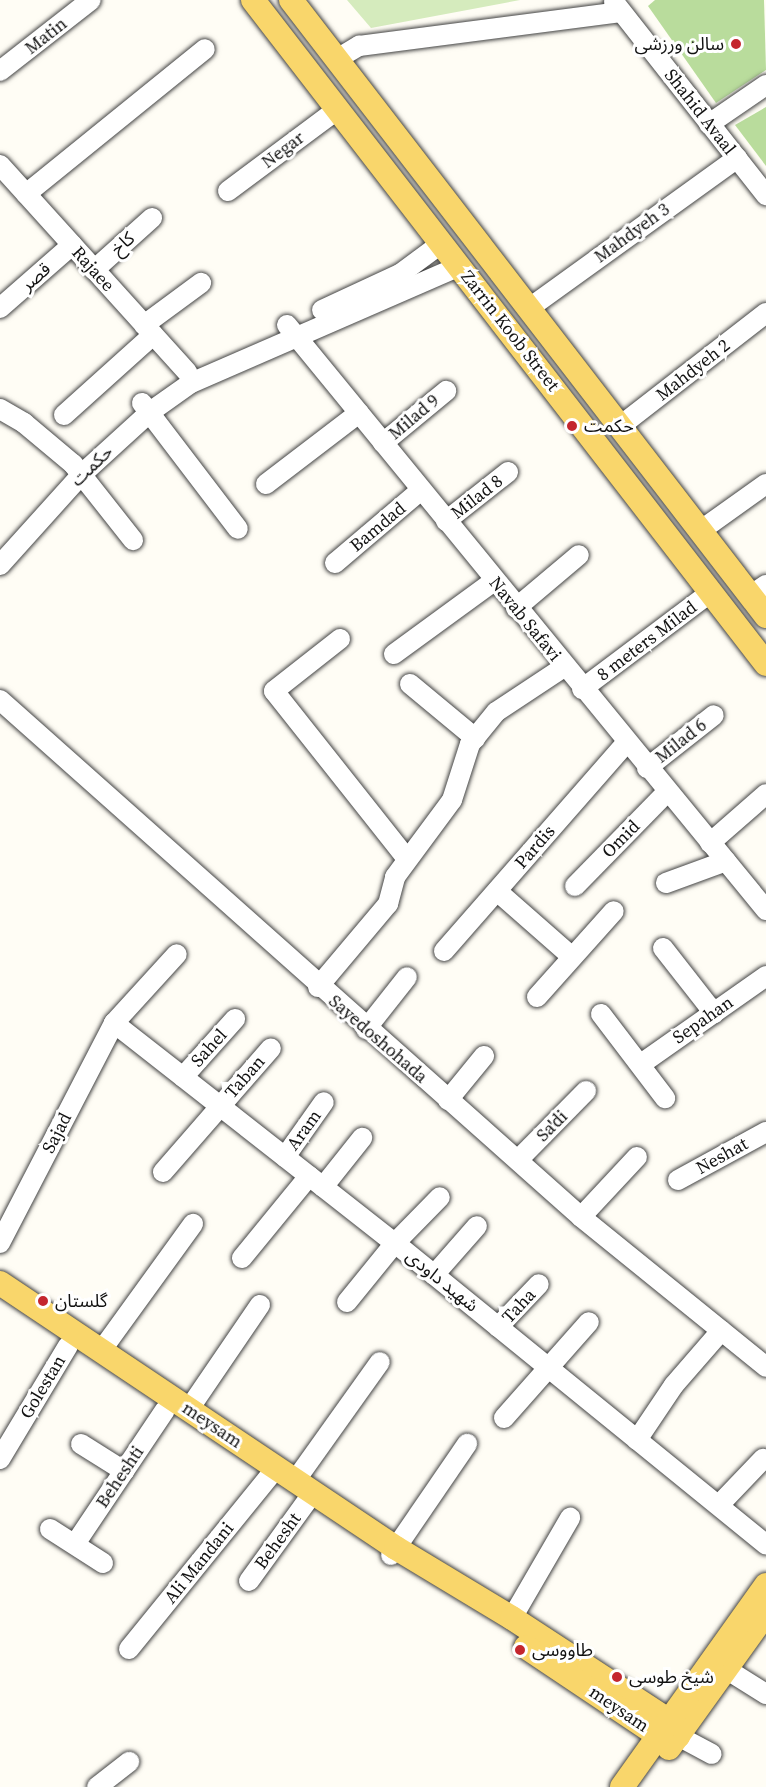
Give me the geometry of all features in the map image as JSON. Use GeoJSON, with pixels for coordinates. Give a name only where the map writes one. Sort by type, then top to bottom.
{"type":"FeatureCollection","features":[{"type":"Feature","properties":{"kind":"main road","name":"Zarrin Koob Street"},"geometry":{"type":"LineString","coordinates":[[254,0],[766,664]]}},
{"type":"Feature","properties":{"kind":"main road","name":"Zarrin Koob Street"},"geometry":{"type":"LineString","coordinates":[[291,0],[700,531],[758,591],[766,616]]}},
{"type":"Feature","properties":{"kind":"main road"},"geometry":{"type":"LineString","coordinates":[[392,178],[400,181],[412,178],[417,164]]}},
{"type":"Feature","properties":{"kind":"main road"},"geometry":{"type":"LineString","coordinates":[[418,212],[421,198],[428,196],[445,201]]}},
{"type":"Feature","properties":{"kind":"main road","name":"meysam"},"geometry":{"type":"LineString","coordinates":[[0,1283],[101,1351],[269,1477],[301,1491]]}},
{"type":"Feature","properties":{"kind":"main road","name":"meysam"},"geometry":{"type":"LineString","coordinates":[[0,1302],[68,1346],[177,1410],[668,1731]]}},
{"type":"Feature","properties":{"kind":"main road","name":"meysam"},"geometry":{"type":"LineString","coordinates":[[394,1552],[513,1618],[668,1731]]}},
{"type":"Feature","properties":{"kind":"main road"},"geometry":{"type":"LineString","coordinates":[[642,1787],[668,1731],[766,1585]]}},
{"type":"Feature","properties":{"kind":"main road"},"geometry":{"type":"LineString","coordinates":[[621,1787],[668,1731],[726,1668],[766,1613]]}},
{"type":"Feature","properties":{"kind":"street","name":"Matin"},"geometry":{"type":"LineString","coordinates":[[0,71],[91,0]]}},
{"type":"Feature","properties":{"kind":"street"},"geometry":{"type":"LineString","coordinates":[[337,59],[359,46],[617,4]]}},
{"type":"Feature","properties":{"kind":"street","name":"Shahid Avaal"},"geometry":{"type":"LineString","coordinates":[[617,4],[766,195]]}},
{"type":"Feature","properties":{"kind":"street"},"geometry":{"type":"LineString","coordinates":[[26,194],[205,49]]}},
{"type":"Feature","properties":{"kind":"street"},"geometry":{"type":"LineString","coordinates":[[709,124],[766,85]]}},
{"type":"Feature","properties":{"kind":"street","name":"Negar"},"geometry":{"type":"LineString","coordinates":[[228,191],[338,109]]}},
{"type":"Feature","properties":{"kind":"street","name":"Mahdyeh 3"},"geometry":{"type":"LineString","coordinates":[[528,309],[736,158]]}},
{"type":"Feature","properties":{"kind":"street","name":"Rajaee"},"geometry":{"type":"LineString","coordinates":[[0,165],[186,372]]}},
{"type":"Feature","properties":{"kind":"street","name":"کاخ"},"geometry":{"type":"LineString","coordinates":[[94,270],[152,218]]}},
{"type":"Feature","properties":{"kind":"street","name":"حکمت"},"geometry":{"type":"LineString","coordinates":[[146,407],[400,274],[442,243]]}},
{"type":"Feature","properties":{"kind":"street","name":"قصر"},"geometry":{"type":"LineString","coordinates":[[0,308],[72,245]]}},
{"type":"Feature","properties":{"kind":"street","name":"حکمت"},"geometry":{"type":"LineString","coordinates":[[0,545],[77,469],[186,372],[460,266]]}},
{"type":"Feature","properties":{"kind":"street"},"geometry":{"type":"LineString","coordinates":[[64,415],[148,330],[201,283]]}},
{"type":"Feature","properties":{"kind":"street","name":"Mahdyeh 2"},"geometry":{"type":"LineString","coordinates":[[619,427],[766,314]]}},
{"type":"Feature","properties":{"kind":"street","name":"Navab Safavi"},"geometry":{"type":"LineString","coordinates":[[291,330],[626,743],[766,910]]}},
{"type":"Feature","properties":{"kind":"street","name":"Milad 9"},"geometry":{"type":"LineString","coordinates":[[383,443],[446,391]]}},
{"type":"Feature","properties":{"kind":"street"},"geometry":{"type":"LineString","coordinates":[[146,407],[238,528]]}},
{"type":"Feature","properties":{"kind":"street"},"geometry":{"type":"LineString","coordinates":[[0,409],[24,423],[77,469],[133,540]]}},
{"type":"Feature","properties":{"kind":"street"},"geometry":{"type":"LineString","coordinates":[[266,484],[359,413]]}},
{"type":"Feature","properties":{"kind":"street","name":"حکمت"},"geometry":{"type":"LineString","coordinates":[[0,565],[77,469]]}},
{"type":"Feature","properties":{"kind":"street","name":"Milad 8"},"geometry":{"type":"LineString","coordinates":[[446,521],[508,472]]}},
{"type":"Feature","properties":{"kind":"street"},"geometry":{"type":"LineString","coordinates":[[700,531],[766,484]]}},
{"type":"Feature","properties":{"kind":"street","name":"Bamdad"},"geometry":{"type":"LineString","coordinates":[[335,563],[421,490]]}},
{"type":"Feature","properties":{"kind":"street"},"geometry":{"type":"LineString","coordinates":[[516,608],[579,555]]}},
{"type":"Feature","properties":{"kind":"street"},"geometry":{"type":"LineString","coordinates":[[394,654],[494,581]]}},
{"type":"Feature","properties":{"kind":"street","name":"8 meters Milad"},"geometry":{"type":"LineString","coordinates":[[582,689],[711,592]]}},
{"type":"Feature","properties":{"kind":"street"},"geometry":{"type":"LineString","coordinates":[[340,639],[274,691],[407,859]]}},
{"type":"Feature","properties":{"kind":"street"},"geometry":{"type":"LineString","coordinates":[[318,987],[388,904],[395,877],[452,800],[475,738],[496,712],[564,667]]}},
{"type":"Feature","properties":{"kind":"street"},"geometry":{"type":"LineString","coordinates":[[410,684],[475,738]]}},
{"type":"Feature","properties":{"kind":"street","name":"Sayedoshohada"},"geometry":{"type":"LineString","coordinates":[[0,700],[318,987],[519,1160],[581,1217],[766,1367]]}},
{"type":"Feature","properties":{"kind":"street","name":"Milad 6"},"geometry":{"type":"LineString","coordinates":[[647,768],[714,715]]}},
{"type":"Feature","properties":{"kind":"street","name":"Pardis"},"geometry":{"type":"LineString","coordinates":[[444,951],[626,743]]}},
{"type":"Feature","properties":{"kind":"street","name":"Omid"},"geometry":{"type":"LineString","coordinates":[[575,886],[668,792]]}},
{"type":"Feature","properties":{"kind":"street"},"geometry":{"type":"LineString","coordinates":[[710,843],[766,794]]}},
{"type":"Feature","properties":{"kind":"street"},"geometry":{"type":"LineString","coordinates":[[666,883],[726,861]]}},
{"type":"Feature","properties":{"kind":"street"},"geometry":{"type":"LineString","coordinates":[[497,891],[573,957]]}},
{"type":"Feature","properties":{"kind":"street"},"geometry":{"type":"LineString","coordinates":[[537,997],[614,911]]}},
{"type":"Feature","properties":{"kind":"street"},"geometry":{"type":"LineString","coordinates":[[663,948],[714,1013]]}},
{"type":"Feature","properties":{"kind":"street","name":"Sajad"},"geometry":{"type":"LineString","coordinates":[[0,1243],[114,1023],[177,954]]}},
{"type":"Feature","properties":{"kind":"street","name":"Sepahan"},"geometry":{"type":"LineString","coordinates":[[641,1064],[766,976]]}},
{"type":"Feature","properties":{"kind":"street"},"geometry":{"type":"LineString","coordinates":[[366,1029],[408,977]]}},
{"type":"Feature","properties":{"kind":"street"},"geometry":{"type":"LineString","coordinates":[[601,1014],[665,1098]]}},
{"type":"Feature","properties":{"kind":"street","name":"Sahel"},"geometry":{"type":"LineString","coordinates":[[183,1077],[235,1019]]}},
{"type":"Feature","properties":{"kind":"street","name":"شهید داودی"},"geometry":{"type":"LineString","coordinates":[[114,1023],[395,1243],[766,1544]]}},
{"type":"Feature","properties":{"kind":"street","name":"Taban"},"geometry":{"type":"LineString","coordinates":[[163,1172],[271,1048]]}},
{"type":"Feature","properties":{"kind":"street"},"geometry":{"type":"LineString","coordinates":[[448,1100],[484,1056]]}},
{"type":"Feature","properties":{"kind":"street","name":"Sa'di"},"geometry":{"type":"LineString","coordinates":[[519,1160],[586,1091]]}},
{"type":"Feature","properties":{"kind":"street","name":"Aram"},"geometry":{"type":"LineString","coordinates":[[285,1157],[324,1102]]}},
{"type":"Feature","properties":{"kind":"street","name":"Neshat"},"geometry":{"type":"LineString","coordinates":[[678,1180],[766,1132]]}},
{"type":"Feature","properties":{"kind":"street"},"geometry":{"type":"LineString","coordinates":[[242,1258],[316,1181],[362,1138]]}},
{"type":"Feature","properties":{"kind":"street"},"geometry":{"type":"LineString","coordinates":[[581,1217],[637,1157]]}},
{"type":"Feature","properties":{"kind":"street"},"geometry":{"type":"LineString","coordinates":[[347,1302],[395,1243],[440,1197]]}},
{"type":"Feature","properties":{"kind":"street"},"geometry":{"type":"LineString","coordinates":[[101,1351],[193,1224]]}},
{"type":"Feature","properties":{"kind":"street"},"geometry":{"type":"LineString","coordinates":[[434,1275],[477,1226]]}},
{"type":"Feature","properties":{"kind":"street","name":"Taha"},"geometry":{"type":"LineString","coordinates":[[498,1327],[539,1284]]}},
{"type":"Feature","properties":{"kind":"street","name":"Beheshti"},"geometry":{"type":"LineString","coordinates":[[75,1544],[124,1471],[177,1410],[260,1305]]}},
{"type":"Feature","properties":{"kind":"street"},"geometry":{"type":"LineString","coordinates":[[504,1418],[588,1322]]}},
{"type":"Feature","properties":{"kind":"street"},"geometry":{"type":"LineString","coordinates":[[637,1440],[674,1384],[721,1331]]}},
{"type":"Feature","properties":{"kind":"street","name":"Golestan"},"geometry":{"type":"LineString","coordinates":[[0,1459],[68,1346]]}},
{"type":"Feature","properties":{"kind":"street","name":"Behesht"},"geometry":{"type":"LineString","coordinates":[[249,1581],[380,1362]]}},
{"type":"Feature","properties":{"kind":"street"},"geometry":{"type":"LineString","coordinates":[[81,1444],[124,1471]]}},
{"type":"Feature","properties":{"kind":"street"},"geometry":{"type":"LineString","coordinates":[[394,1552],[467,1444]]}},
{"type":"Feature","properties":{"kind":"street"},"geometry":{"type":"LineString","coordinates":[[718,1505],[763,1459]]}},
{"type":"Feature","properties":{"kind":"street","name":"Ali Mandani"},"geometry":{"type":"LineString","coordinates":[[129,1649],[269,1477]]}},
{"type":"Feature","properties":{"kind":"street"},"geometry":{"type":"LineString","coordinates":[[513,1618],[570,1518]]}},
{"type":"Feature","properties":{"kind":"street"},"geometry":{"type":"LineString","coordinates":[[50,1529],[103,1563]]}},
{"type":"Feature","properties":{"kind":"street"},"geometry":{"type":"LineString","coordinates":[[726,1668],[766,1694]]}},
{"type":"Feature","properties":{"kind":"street"},"geometry":{"type":"LineString","coordinates":[[668,1731],[712,1754]]}},
{"type":"Feature","properties":{"kind":"street"},"geometry":{"type":"LineString","coordinates":[[96,1787],[129,1762]]}},
{"type":"Feature","properties":{"kind":"green space"},"geometry":{"type":"Polygon","coordinates":[[[347,0],[520,0],[371,28],[347,0]]]}},
{"type":"Feature","properties":{"kind":"green space"},"geometry":{"type":"Polygon","coordinates":[[[655,0],[764,0],[766,70],[716,103],[648,6],[655,0]]]}},
{"type":"Feature","properties":{"kind":"green space"},"geometry":{"type":"Polygon","coordinates":[[[766,107],[766,166],[735,125],[766,107]]]}},
{"type":"Feature","properties":{"kind":"place","name":"سالن ورزشی"},"geometry":{"type":"Point","coordinates":[736,44]}},
{"type":"Feature","properties":{"kind":"place","name":"حکمت"},"geometry":{"type":"Point","coordinates":[572,426]}},
{"type":"Feature","properties":{"kind":"place","name":"گلستان"},"geometry":{"type":"Point","coordinates":[43,1301]}},
{"type":"Feature","properties":{"kind":"place","name":"طاووسی"},"geometry":{"type":"Point","coordinates":[520,1650]}},
{"type":"Feature","properties":{"kind":"place","name":"شیخ طوسی"},"geometry":{"type":"Point","coordinates":[617,1677]}}]}
